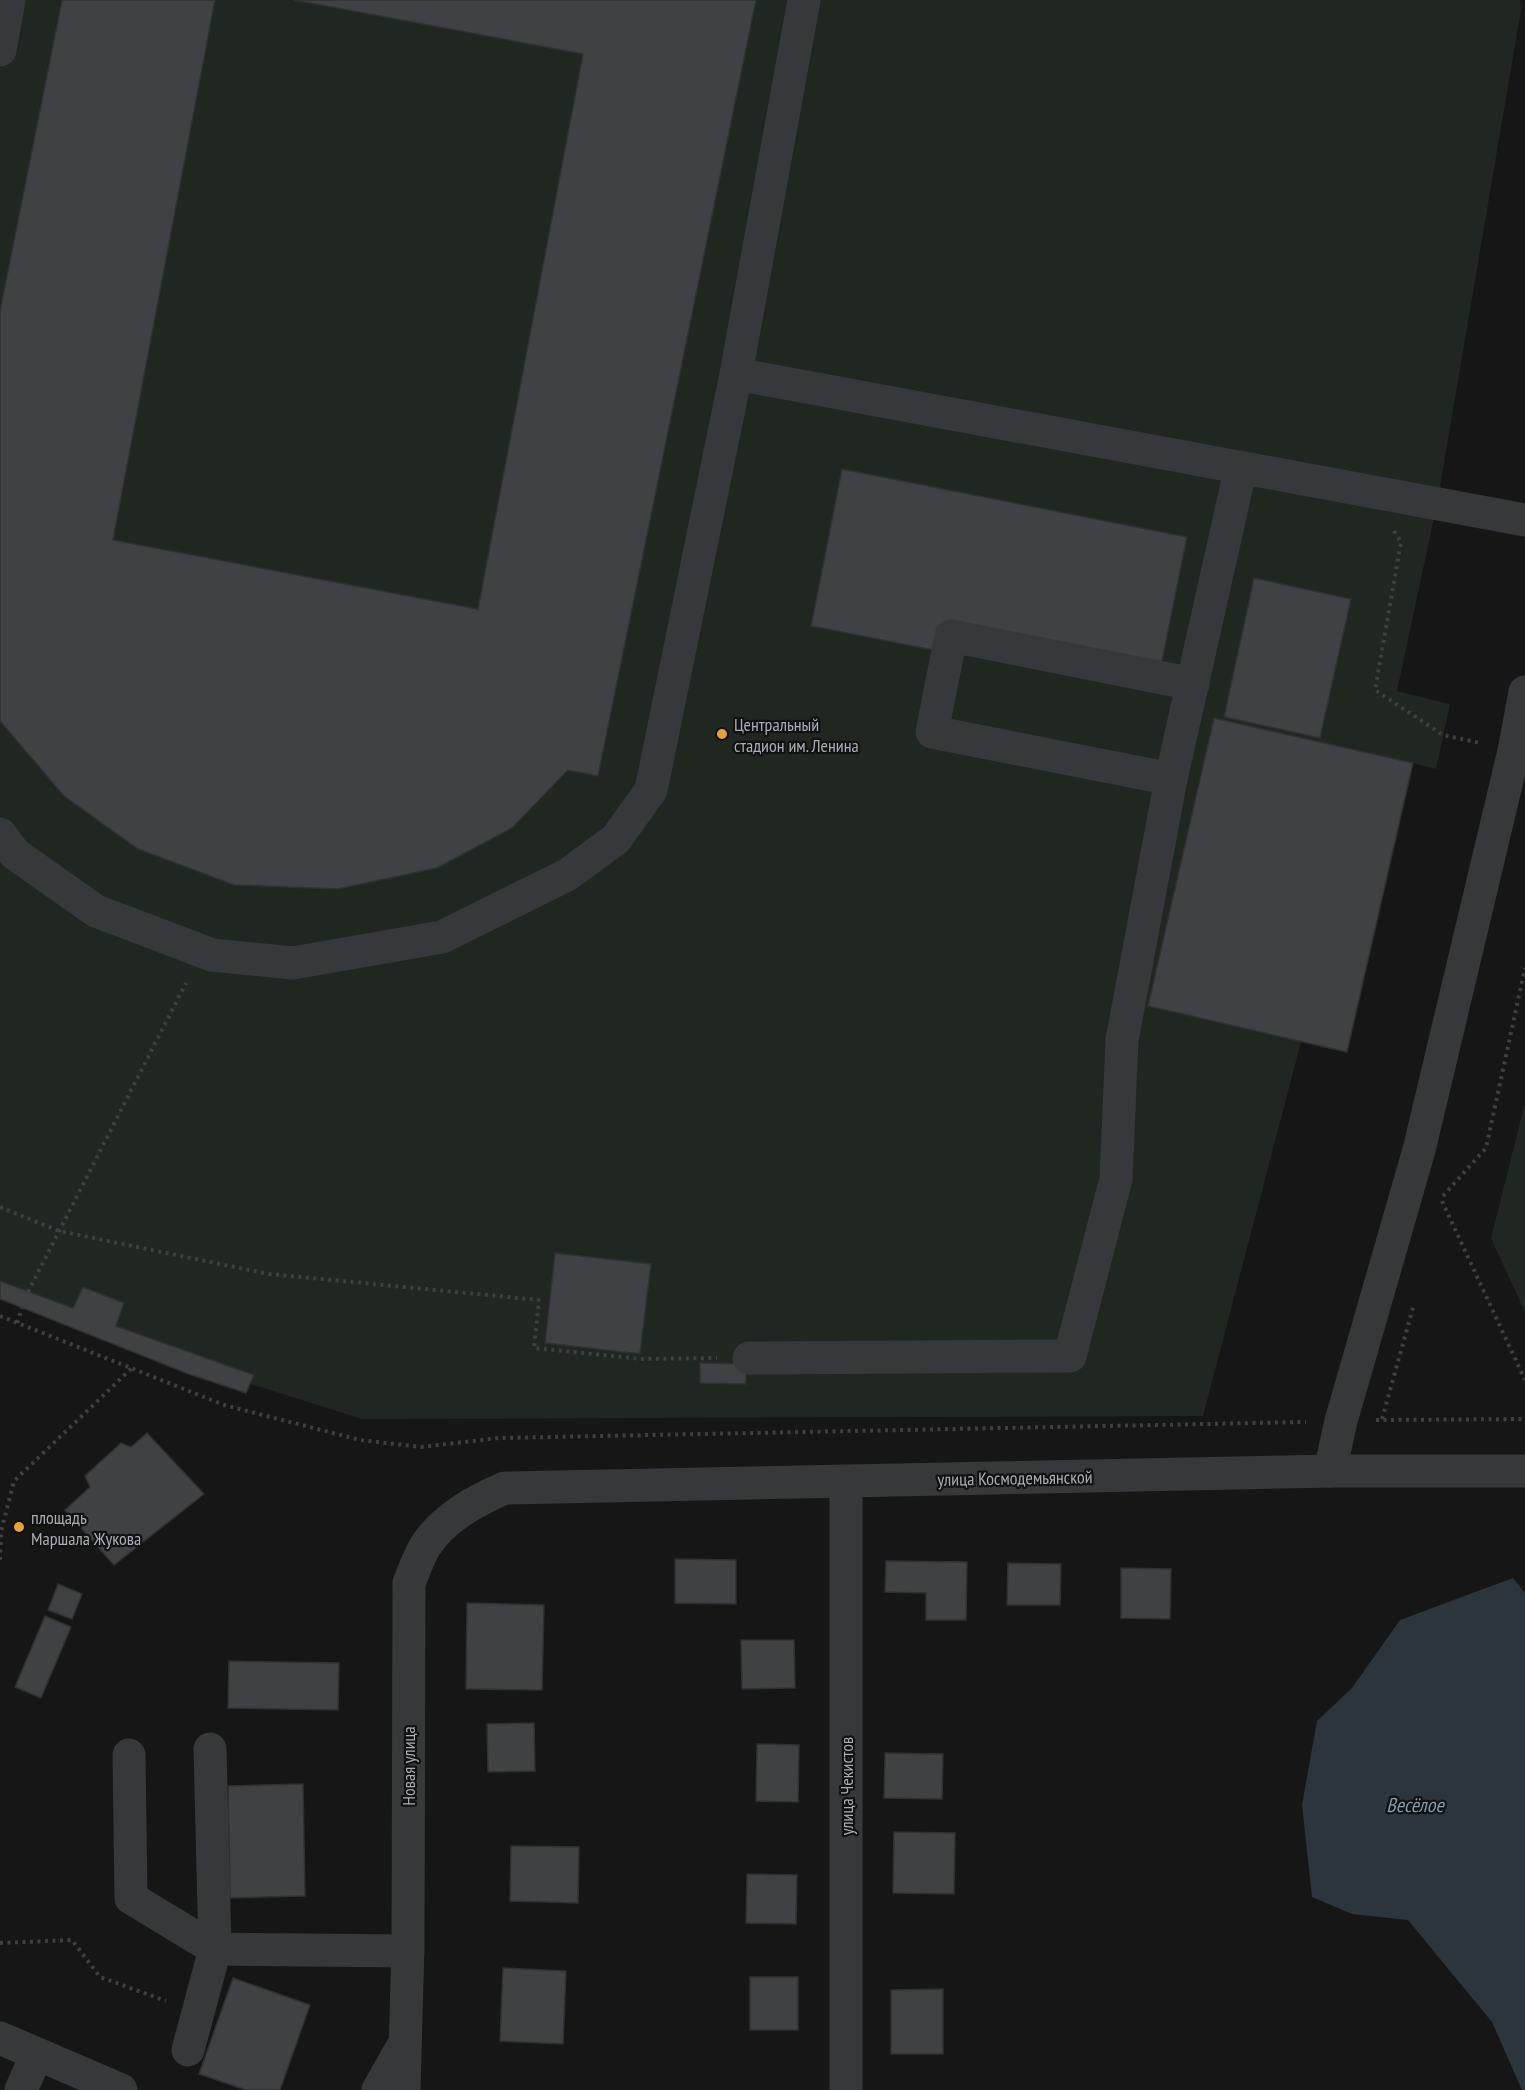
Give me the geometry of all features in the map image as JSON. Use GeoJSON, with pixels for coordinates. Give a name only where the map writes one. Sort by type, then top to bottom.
{"type":"FeatureCollection","features":[{"type":"Feature","properties":{"kind":"street"},"geometry":{"type":"LineString","coordinates":[[0,51],[9,0]]}},
{"type":"Feature","properties":{"kind":"street"},"geometry":{"type":"LineString","coordinates":[[0,834],[15,854],[96,911],[202,952],[293,963],[442,937],[567,875],[616,839],[651,790],[736,374],[804,0]]}},
{"type":"Feature","properties":{"kind":"street"},"geometry":{"type":"LineString","coordinates":[[736,374],[1525,520]]}},
{"type":"Feature","properties":{"kind":"street"},"geometry":{"type":"LineString","coordinates":[[749,1358],[1070,1356],[1116,1179],[1122,1040],[1172,779],[1241,467]]}},
{"type":"Feature","properties":{"kind":"street"},"geometry":{"type":"LineString","coordinates":[[1172,779],[932,732],[951,636],[1193,684]]}},
{"type":"Feature","properties":{"kind":"street"},"geometry":{"type":"LineString","coordinates":[[1330,1471],[1341,1421],[1419,1150],[1514,751],[1525,692]]}},
{"type":"Feature","properties":{"kind":"street","name":"улица Космодемьянской"},"geometry":{"type":"LineString","coordinates":[[504,1488],[1330,1471],[1525,1471]]}},
{"type":"Feature","properties":{"kind":"street","name":"улица Чекистов"},"geometry":{"type":"LineString","coordinates":[[846,1482],[846,2090]]}},
{"type":"Feature","properties":{"kind":"street","name":"Новая улица"},"geometry":{"type":"LineString","coordinates":[[404,2090],[408,1951],[409,1584],[426,1546],[449,1520],[474,1502],[504,1488]]}},
{"type":"Feature","properties":{"kind":"street"},"geometry":{"type":"LineString","coordinates":[[188,2050],[215,1949],[210,1749]]}},
{"type":"Feature","properties":{"kind":"street"},"geometry":{"type":"LineString","coordinates":[[129,1755],[130,1898],[215,1949],[408,1951]]}},
{"type":"Feature","properties":{"kind":"street"},"geometry":{"type":"LineString","coordinates":[[0,2038],[121,2090]]}},
{"type":"Feature","properties":{"kind":"street"},"geometry":{"type":"LineString","coordinates":[[378,2090],[404,2045]]}},
{"type":"Feature","properties":{"kind":"street"},"geometry":{"type":"LineString","coordinates":[[21,2090],[37,2054]]}},
{"type":"Feature","properties":{"kind":"path"},"geometry":{"type":"LineString","coordinates":[[1364,489],[1401,542],[1374,690],[1443,735],[1514,751]]}},
{"type":"Feature","properties":{"kind":"path"},"geometry":{"type":"LineString","coordinates":[[28,1292],[202,952]]}},
{"type":"Feature","properties":{"kind":"path"},"geometry":{"type":"LineString","coordinates":[[1439,1212],[1443,1195],[1486,1148],[1525,968]]}},
{"type":"Feature","properties":{"kind":"path"},"geometry":{"type":"LineString","coordinates":[[1442,1201],[1525,1380]]}},
{"type":"Feature","properties":{"kind":"path"},"geometry":{"type":"LineString","coordinates":[[0,1207],[60,1231],[269,1274],[539,1300],[534,1348],[642,1359],[749,1358]]}},
{"type":"Feature","properties":{"kind":"path"},"geometry":{"type":"LineString","coordinates":[[1382,1419],[1417,1293]]}},
{"type":"Feature","properties":{"kind":"path"},"geometry":{"type":"LineString","coordinates":[[17,1323],[22,1308]]}},
{"type":"Feature","properties":{"kind":"path"},"geometry":{"type":"LineString","coordinates":[[0,1317],[224,1405],[360,1440],[422,1447],[499,1438],[1382,1419],[1525,1419]]}},
{"type":"Feature","properties":{"kind":"path"},"geometry":{"type":"LineString","coordinates":[[0,1560],[1,1532],[14,1481],[132,1368]]}},
{"type":"Feature","properties":{"kind":"path"},"geometry":{"type":"LineString","coordinates":[[0,1943],[72,1940],[100,1977],[198,2013]]}},
{"type":"Feature","properties":{"kind":"shaded area","name":"Центральный стадион им. Ленина"},"geometry":{"type":"Polygon","coordinates":[[[0,0],[1520,0],[1521,10],[1437,504],[1397,691],[1450,704],[1436,769],[1413,763],[1347,1052],[1301,1042],[1203,1416],[362,1419],[251,1384],[0,1285],[0,0]]]}},
{"type":"Feature","properties":{"kind":"shaded area"},"geometry":{"type":"Polygon","coordinates":[[[1525,1103],[1525,1312],[1491,1238],[1525,1103]]]}},
{"type":"Feature","properties":{"kind":"water","name":"Весёлое"},"geometry":{"type":"Polygon","coordinates":[[[1513,1578],[1525,1593],[1525,2090],[1522,2090],[1492,2022],[1408,1920],[1352,1914],[1312,1897],[1302,1805],[1317,1721],[1352,1688],[1400,1620],[1513,1578]]]}},
{"type":"Feature","properties":{"kind":"building"},"geometry":{"type":"Polygon","coordinates":[[[62,0],[215,0],[113,540],[478,609],[583,54],[294,0],[756,0],[598,776],[568,770],[512,828],[437,868],[338,889],[234,885],[138,849],[64,796],[0,721],[0,311],[62,0]]]}},
{"type":"Feature","properties":{"kind":"building"},"geometry":{"type":"Polygon","coordinates":[[[842,469],[1187,537],[1161,666],[938,651],[811,626],[842,469]]]}},
{"type":"Feature","properties":{"kind":"building"},"geometry":{"type":"Polygon","coordinates":[[[1254,578],[1351,599],[1320,738],[1224,717],[1254,578]]]}},
{"type":"Feature","properties":{"kind":"building"},"geometry":{"type":"Polygon","coordinates":[[[1214,718],[1413,763],[1347,1052],[1148,1006],[1214,718]]]}},
{"type":"Feature","properties":{"kind":"building"},"geometry":{"type":"Polygon","coordinates":[[[555,1253],[651,1264],[640,1354],[545,1343],[555,1253]]]}},
{"type":"Feature","properties":{"kind":"building"},"geometry":{"type":"Polygon","coordinates":[[[0,1281],[73,1308],[83,1287],[124,1303],[116,1326],[254,1375],[246,1393],[186,1373],[0,1299],[0,1281]]]}},
{"type":"Feature","properties":{"kind":"building"},"geometry":{"type":"Polygon","coordinates":[[[700,1363],[746,1364],[746,1384],[700,1383],[700,1363]]]}},
{"type":"Feature","properties":{"kind":"building"},"geometry":{"type":"Polygon","coordinates":[[[147,1433],[204,1494],[114,1565],[65,1510],[90,1487],[85,1476],[121,1443],[131,1447],[147,1433]]]}},
{"type":"Feature","properties":{"kind":"building"},"geometry":{"type":"Polygon","coordinates":[[[675,1559],[736,1560],[736,1604],[675,1603],[675,1559]]]}},
{"type":"Feature","properties":{"kind":"building"},"geometry":{"type":"Polygon","coordinates":[[[886,1561],[967,1562],[966,1620],[926,1620],[926,1593],[885,1592],[886,1561]]]}},
{"type":"Feature","properties":{"kind":"building"},"geometry":{"type":"Polygon","coordinates":[[[1008,1563],[1061,1564],[1060,1605],[1007,1605],[1008,1563]]]}},
{"type":"Feature","properties":{"kind":"building"},"geometry":{"type":"Polygon","coordinates":[[[1121,1568],[1171,1569],[1170,1619],[1121,1618],[1121,1568]]]}},
{"type":"Feature","properties":{"kind":"building"},"geometry":{"type":"Polygon","coordinates":[[[58,1584],[82,1594],[72,1619],[48,1610],[58,1584]]]}},
{"type":"Feature","properties":{"kind":"building"},"geometry":{"type":"Polygon","coordinates":[[[467,1603],[544,1605],[542,1690],[466,1689],[467,1603]]]}},
{"type":"Feature","properties":{"kind":"building"},"geometry":{"type":"Polygon","coordinates":[[[45,1616],[71,1627],[41,1698],[15,1687],[45,1616]]]}},
{"type":"Feature","properties":{"kind":"building"},"geometry":{"type":"Polygon","coordinates":[[[741,1640],[794,1640],[795,1688],[742,1689],[741,1640]]]}},
{"type":"Feature","properties":{"kind":"building"},"geometry":{"type":"Polygon","coordinates":[[[229,1661],[339,1663],[338,1710],[228,1708],[229,1661]]]}},
{"type":"Feature","properties":{"kind":"building"},"geometry":{"type":"Polygon","coordinates":[[[534,1723],[535,1771],[488,1772],[487,1724],[534,1723]]]}},
{"type":"Feature","properties":{"kind":"building"},"geometry":{"type":"Polygon","coordinates":[[[757,1744],[799,1745],[798,1802],[756,1801],[757,1744]]]}},
{"type":"Feature","properties":{"kind":"building"},"geometry":{"type":"Polygon","coordinates":[[[885,1753],[943,1754],[942,1799],[884,1798],[885,1753]]]}},
{"type":"Feature","properties":{"kind":"building"},"geometry":{"type":"Polygon","coordinates":[[[303,1784],[305,1896],[230,1898],[228,1786],[303,1784]]]}},
{"type":"Feature","properties":{"kind":"building"},"geometry":{"type":"Polygon","coordinates":[[[894,1832],[955,1833],[954,1894],[893,1893],[894,1832]]]}},
{"type":"Feature","properties":{"kind":"building"},"geometry":{"type":"Polygon","coordinates":[[[511,1846],[579,1847],[578,1903],[510,1901],[511,1846]]]}},
{"type":"Feature","properties":{"kind":"building"},"geometry":{"type":"Polygon","coordinates":[[[747,1874],[797,1875],[796,1924],[746,1923],[747,1874]]]}},
{"type":"Feature","properties":{"kind":"building"},"geometry":{"type":"Polygon","coordinates":[[[503,1968],[566,1971],[563,2044],[500,2041],[503,1968]]]}},
{"type":"Feature","properties":{"kind":"building"},"geometry":{"type":"Polygon","coordinates":[[[750,1977],[798,1977],[798,2030],[750,2030],[750,1977]]]}},
{"type":"Feature","properties":{"kind":"building"},"geometry":{"type":"Polygon","coordinates":[[[233,1978],[310,2005],[280,2090],[246,2090],[199,2074],[233,1978]]]}},
{"type":"Feature","properties":{"kind":"building"},"geometry":{"type":"Polygon","coordinates":[[[943,1989],[943,2054],[891,2054],[891,1990],[943,1989]]]}},
{"type":"Feature","properties":{"kind":"place","name":"Центральный стадион им. Ленина"},"geometry":{"type":"Point","coordinates":[722,734]}},
{"type":"Feature","properties":{"kind":"place","name":"площадь Маршала Жукова"},"geometry":{"type":"Point","coordinates":[19,1527]}}]}
